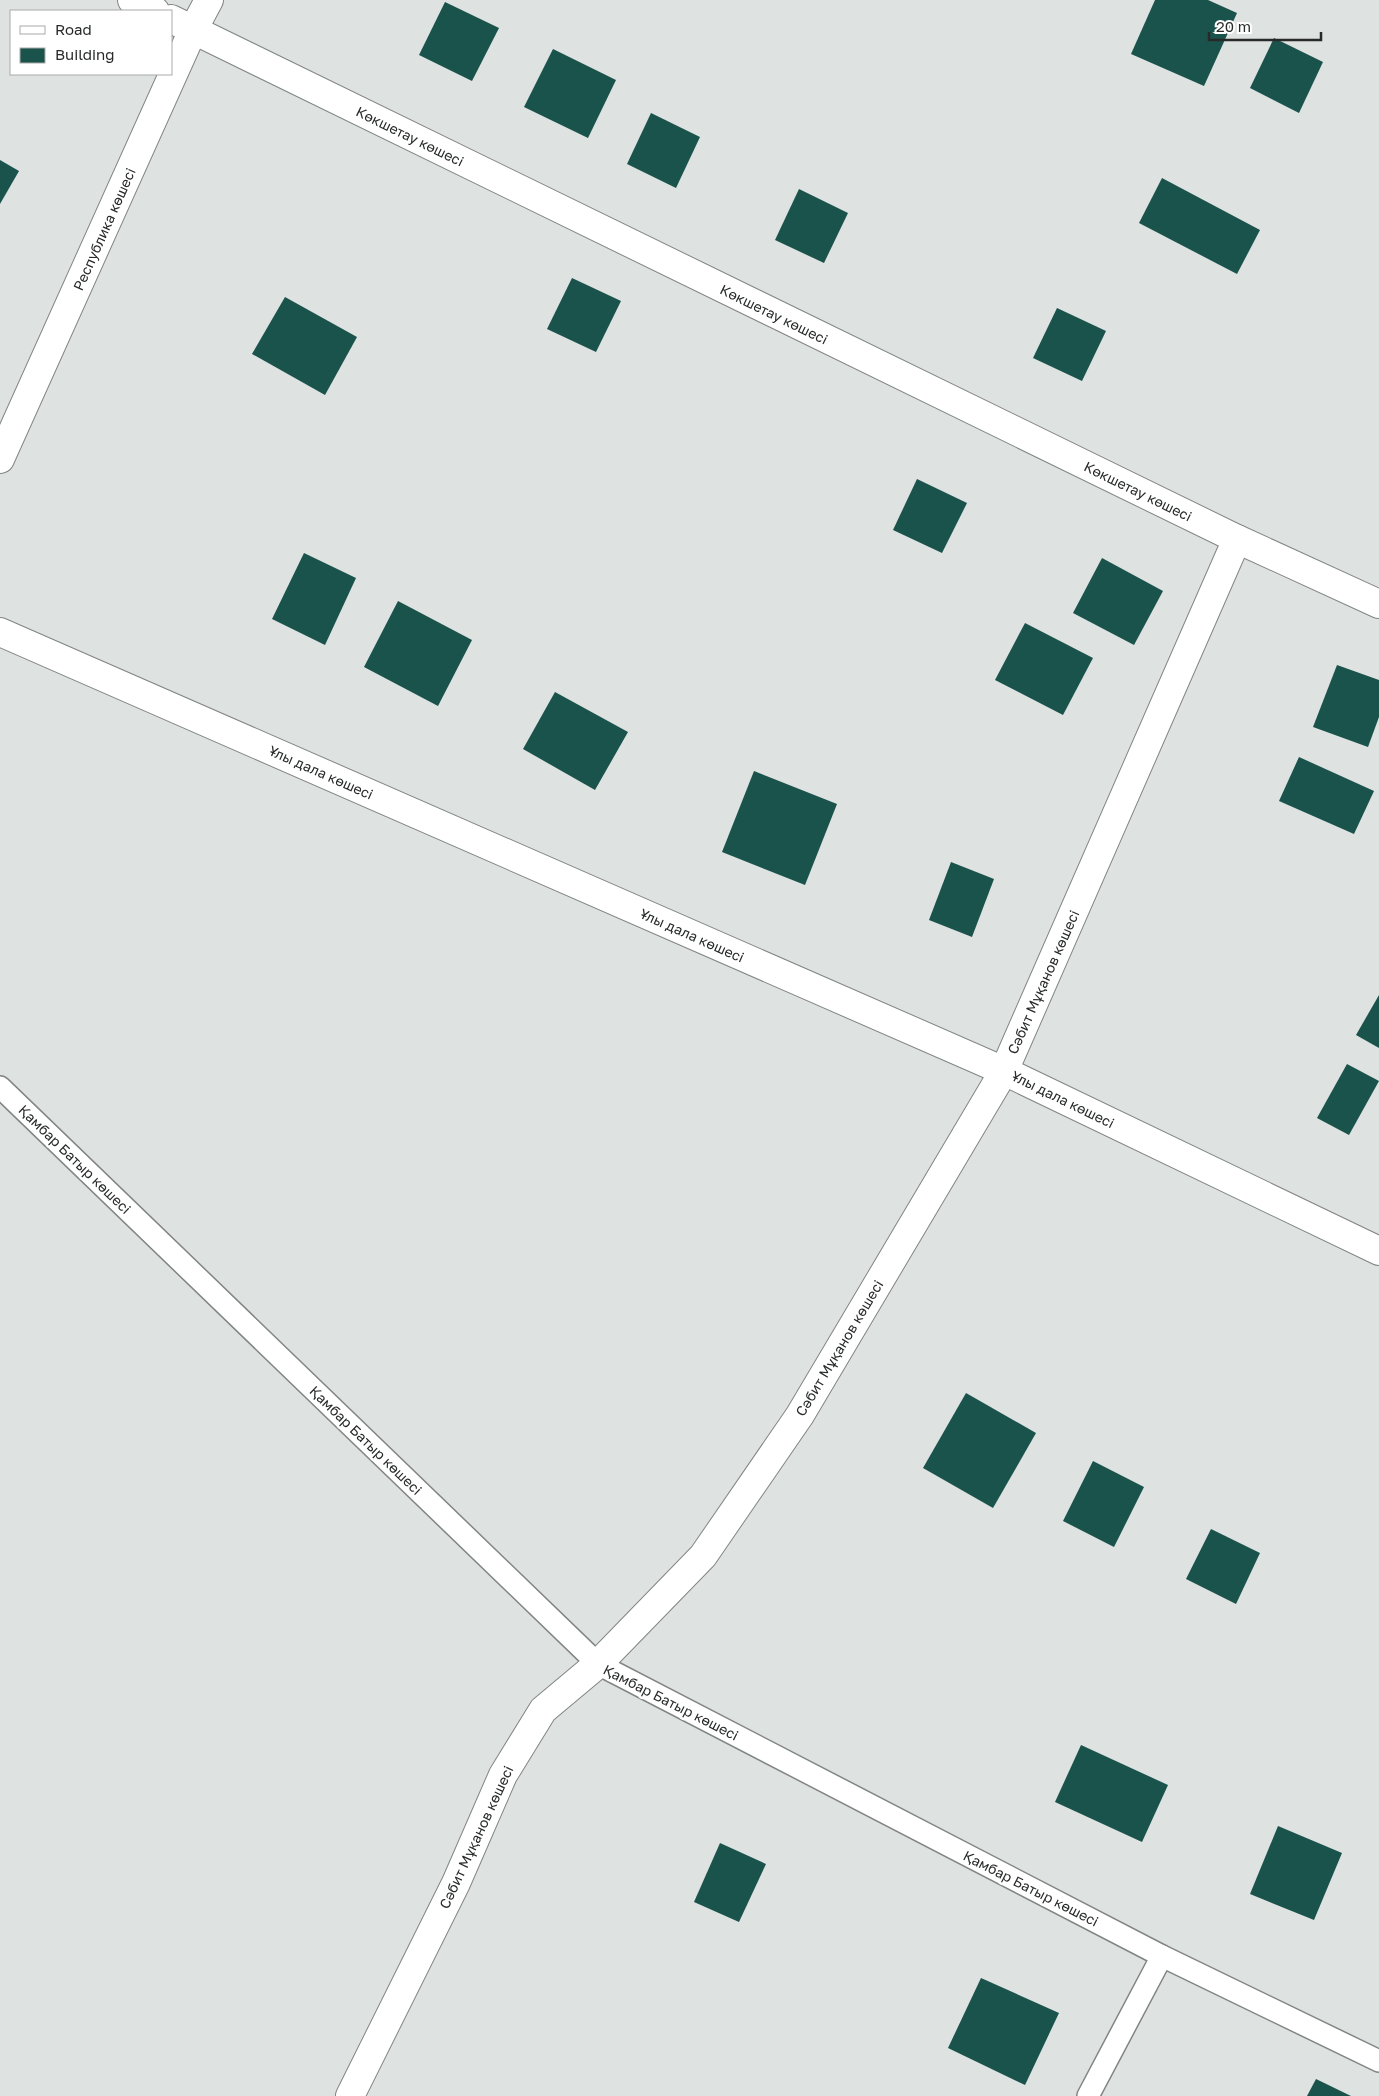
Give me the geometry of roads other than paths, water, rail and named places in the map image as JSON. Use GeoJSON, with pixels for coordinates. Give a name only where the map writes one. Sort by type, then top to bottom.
{"type":"FeatureCollection","features":[{"type":"Feature","properties":{"kind":"street"},"geometry":{"type":"LineString","coordinates":[[132,0],[153,10]]}},
{"type":"Feature","properties":{"kind":"street","name":"Республика көшесі"},"geometry":{"type":"LineString","coordinates":[[172,49],[182,25],[209,0]]}},
{"type":"Feature","properties":{"kind":"street","name":"Көкшетау көшесі"},"geometry":{"type":"LineString","coordinates":[[182,25],[1236,539],[1379,604]]}},
{"type":"Feature","properties":{"kind":"street","name":"Республика көшесі"},"geometry":{"type":"LineString","coordinates":[[0,459],[161,75]]}},
{"type":"Feature","properties":{"kind":"street","name":"Сәбит Мұқанов көшесі"},"geometry":{"type":"LineString","coordinates":[[350,2096],[456,1883],[503,1774],[543,1710],[598,1664],[703,1556],[800,1415],[1004,1071],[1236,539]]}},
{"type":"Feature","properties":{"kind":"street","name":"Ұлы дала көшесі"},"geometry":{"type":"LineString","coordinates":[[0,632],[1004,1071],[1379,1251]]}},
{"type":"Feature","properties":{"kind":"lane","name":"Қамбар Батыр көшесі"},"geometry":{"type":"LineString","coordinates":[[0,1086],[598,1664],[1162,1956],[1379,2061]]}},
{"type":"Feature","properties":{"kind":"lane"},"geometry":{"type":"LineString","coordinates":[[1088,2096],[1162,1956]]}}]}
